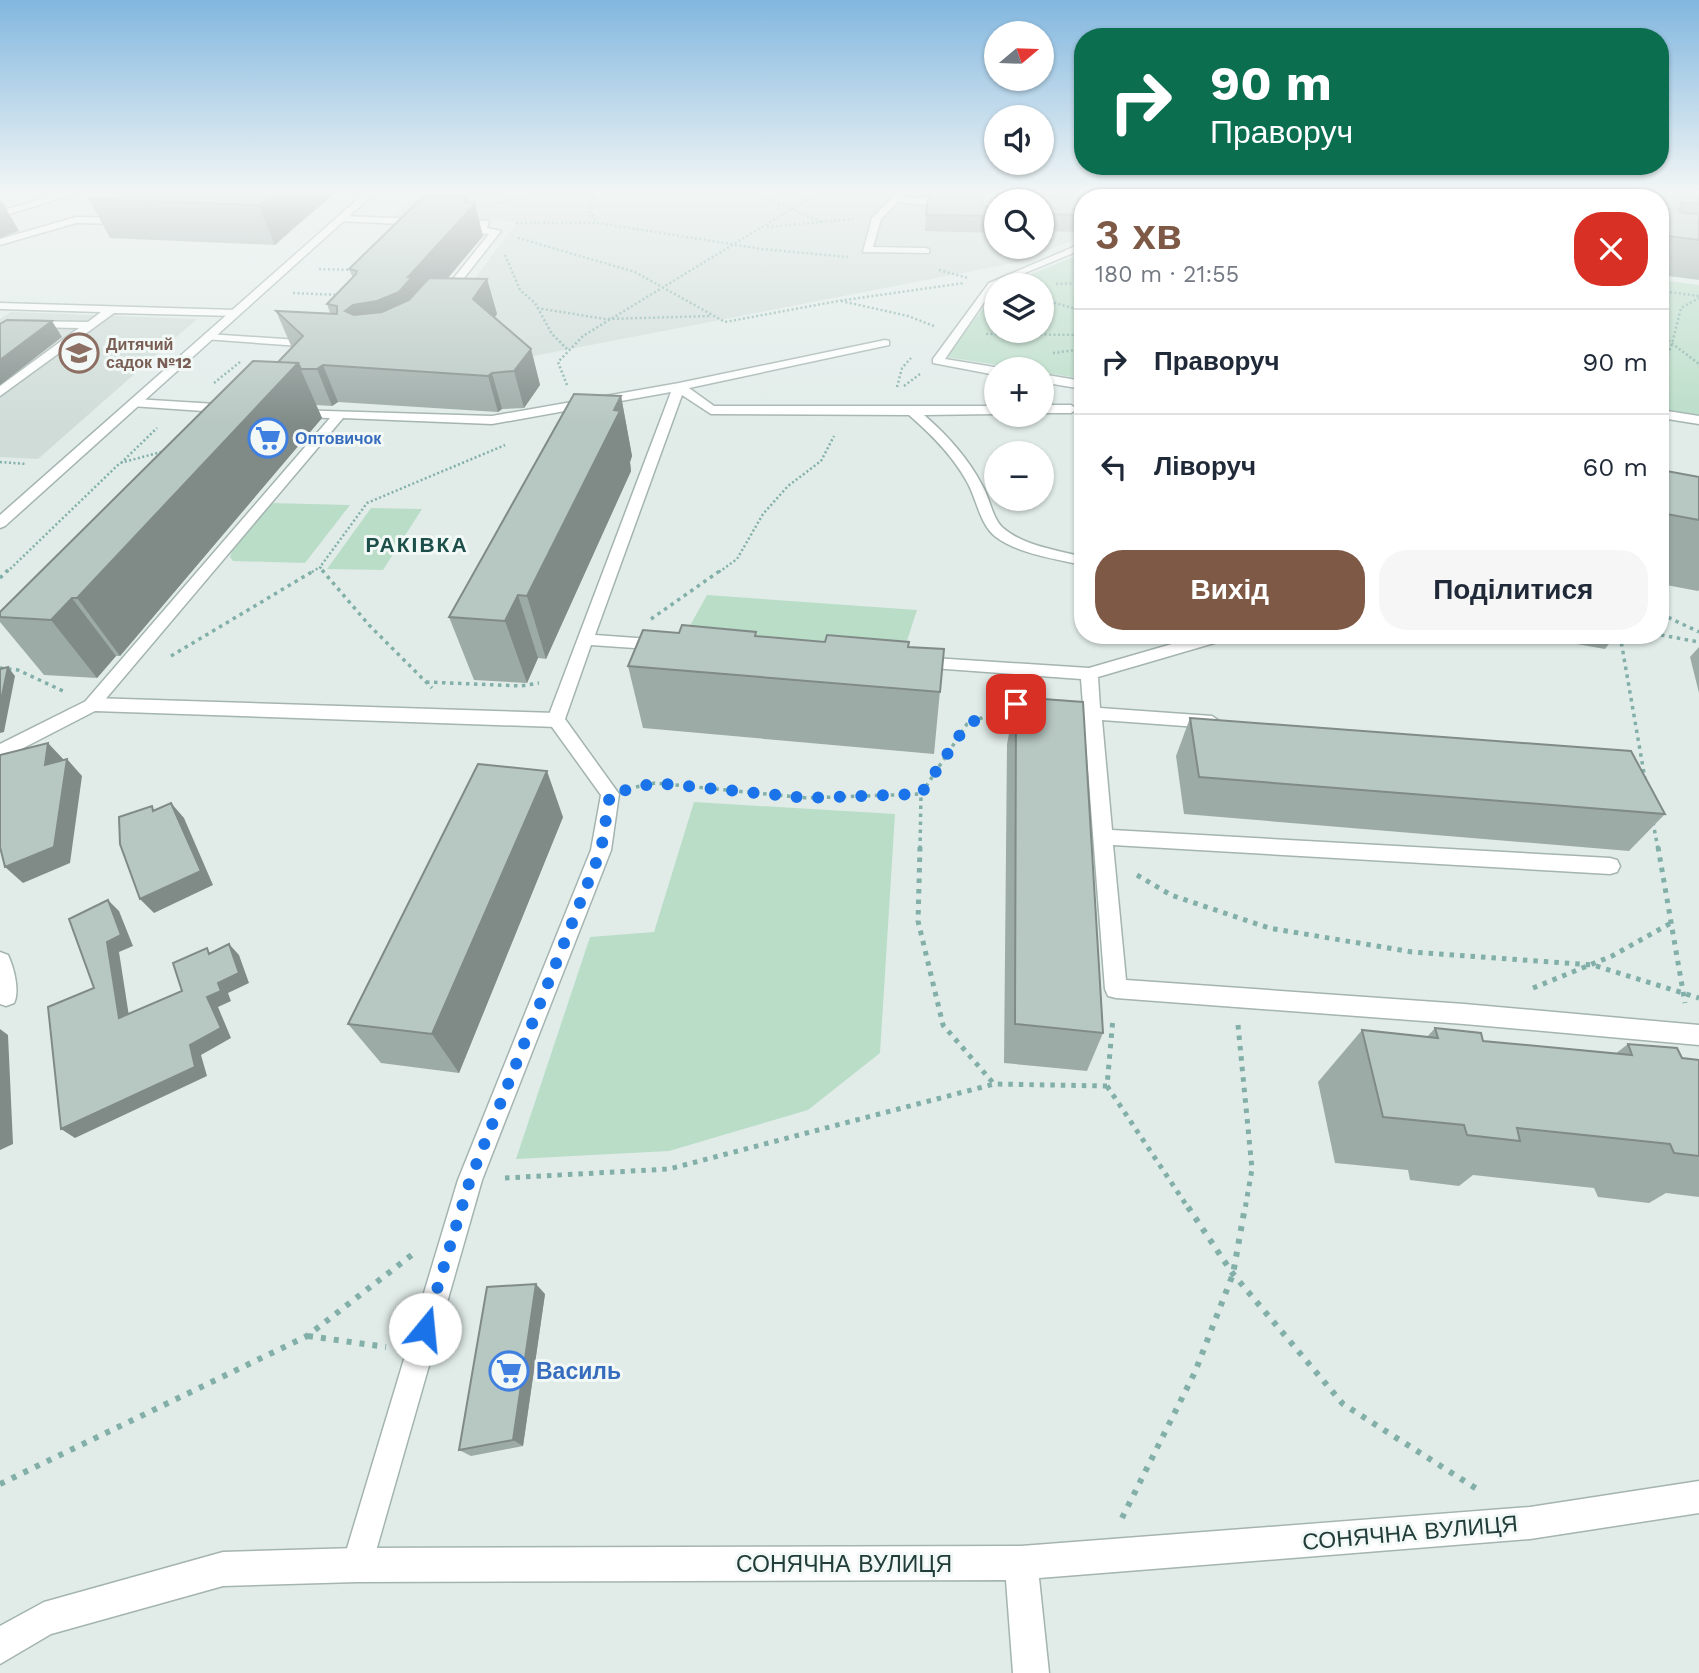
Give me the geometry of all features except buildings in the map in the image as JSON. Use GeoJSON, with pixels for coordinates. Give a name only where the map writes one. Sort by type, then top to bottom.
{"type":"FeatureCollection","features":[{"type":"Feature","properties":{"kind":"street"},"geometry":{"type":"LineString","coordinates":[[0,523],[285,269]]}},
{"type":"Feature","properties":{"kind":"street"},"geometry":{"type":"LineString","coordinates":[[0,752],[92,704],[556,720]]}},
{"type":"Feature","properties":{"kind":"street"},"geometry":{"type":"LineString","coordinates":[[0,962],[6,996]]}},
{"type":"Feature","properties":{"kind":"street","name":"СОНЯЧНА ВУЛИЦЯ"},"geometry":{"type":"LineString","coordinates":[[0,1646],[44,1619],[223,1569],[358,1565],[1021,1563],[1530,1523],[1699,1497]]}},
{"type":"Feature","properties":{"kind":"street"},"geometry":{"type":"LineString","coordinates":[[1021,1563],[1031,1673]]}},
{"type":"Feature","properties":{"kind":"lane"},"geometry":{"type":"LineString","coordinates":[[432,311],[466,269]]}},
{"type":"Feature","properties":{"kind":"lane"},"geometry":{"type":"LineString","coordinates":[[984,298],[937,361],[984,369]]}},
{"type":"Feature","properties":{"kind":"lane"},"geometry":{"type":"LineString","coordinates":[[0,306],[236,313]]}},
{"type":"Feature","properties":{"kind":"lane"},"geometry":{"type":"LineString","coordinates":[[0,393],[111,310]]}},
{"type":"Feature","properties":{"kind":"lane"},"geometry":{"type":"LineString","coordinates":[[0,340],[23,324],[90,325]]}},
{"type":"Feature","properties":{"kind":"lane"},"geometry":{"type":"LineString","coordinates":[[208,337],[326,344]]}},
{"type":"Feature","properties":{"kind":"lane"},"geometry":{"type":"LineString","coordinates":[[277,412],[492,421],[679,387],[885,344]]}},
{"type":"Feature","properties":{"kind":"lane"},"geometry":{"type":"LineString","coordinates":[[1054,380],[1074,383]]}},
{"type":"Feature","properties":{"kind":"lane"},"geometry":{"type":"LineString","coordinates":[[679,387],[711,410],[984,410]]}},
{"type":"Feature","properties":{"kind":"lane"},"geometry":{"type":"LineString","coordinates":[[358,1565],[418,1351],[470,1180],[601,850],[610,794],[556,720],[679,387]]}},
{"type":"Feature","properties":{"kind":"lane"},"geometry":{"type":"LineString","coordinates":[[135,403],[249,410]]}},
{"type":"Feature","properties":{"kind":"lane"},"geometry":{"type":"LineString","coordinates":[[1054,409],[1071,409]]}},
{"type":"Feature","properties":{"kind":"lane"},"geometry":{"type":"LineString","coordinates":[[912,411],[939,433],[966,465],[984,499],[992,525],[1011,540],[1074,558]]}},
{"type":"Feature","properties":{"kind":"lane"},"geometry":{"type":"LineString","coordinates":[[92,704],[339,415]]}},
{"type":"Feature","properties":{"kind":"lane"},"geometry":{"type":"LineString","coordinates":[[1669,415],[1699,420]]}},
{"type":"Feature","properties":{"kind":"lane"},"geometry":{"type":"LineString","coordinates":[[584,639],[675,646]]}},
{"type":"Feature","properties":{"kind":"lane"},"geometry":{"type":"LineString","coordinates":[[896,661],[1089,674],[1191,644]]}},
{"type":"Feature","properties":{"kind":"lane"},"geometry":{"type":"LineString","coordinates":[[1089,674],[1116,989],[1695,1035]]}},
{"type":"Feature","properties":{"kind":"lane"},"geometry":{"type":"LineString","coordinates":[[1091,713],[1230,724]]}},
{"type":"Feature","properties":{"kind":"lane"},"geometry":{"type":"LineString","coordinates":[[1102,846],[1610,866]]}},
{"type":"Feature","properties":{"kind":"path"},"geometry":{"type":"LineString","coordinates":[[318,269],[355,270]]}},
{"type":"Feature","properties":{"kind":"path"},"geometry":{"type":"LineString","coordinates":[[511,269],[520,290],[537,308],[552,334],[568,350]]}},
{"type":"Feature","properties":{"kind":"path"},"geometry":{"type":"LineString","coordinates":[[625,269],[635,272],[725,322],[933,286],[969,282],[984,284]]}},
{"type":"Feature","properties":{"kind":"path"},"geometry":{"type":"LineString","coordinates":[[575,405],[558,362],[574,341],[605,319],[696,269]]}},
{"type":"Feature","properties":{"kind":"path"},"geometry":{"type":"LineString","coordinates":[[936,269],[984,282]]}},
{"type":"Feature","properties":{"kind":"path"},"geometry":{"type":"LineString","coordinates":[[1669,292],[1699,297]]}},
{"type":"Feature","properties":{"kind":"path"},"geometry":{"type":"LineString","coordinates":[[287,293],[347,295]]}},
{"type":"Feature","properties":{"kind":"path"},"geometry":{"type":"LineString","coordinates":[[1669,351],[1681,308],[1699,297]]}},
{"type":"Feature","properties":{"kind":"path"},"geometry":{"type":"LineString","coordinates":[[838,301],[908,316],[958,334],[1074,335]]}},
{"type":"Feature","properties":{"kind":"path"},"geometry":{"type":"LineString","coordinates":[[1054,303],[1074,308]]}},
{"type":"Feature","properties":{"kind":"path"},"geometry":{"type":"LineString","coordinates":[[537,308],[605,319],[711,316]]}},
{"type":"Feature","properties":{"kind":"path"},"geometry":{"type":"LineString","coordinates":[[1669,342],[1699,364]]}},
{"type":"Feature","properties":{"kind":"path"},"geometry":{"type":"LineString","coordinates":[[896,392],[902,368],[915,354],[937,361]]}},
{"type":"Feature","properties":{"kind":"path"},"geometry":{"type":"LineString","coordinates":[[0,578],[180,406]]}},
{"type":"Feature","properties":{"kind":"path"},"geometry":{"type":"LineString","coordinates":[[619,642],[737,559],[762,514],[788,486],[821,461],[833,437],[870,412]]}},
{"type":"Feature","properties":{"kind":"path"},"geometry":{"type":"LineString","coordinates":[[168,658],[320,567],[367,503],[508,443]]}},
{"type":"Feature","properties":{"kind":"path"},"geometry":{"type":"LineString","coordinates":[[120,463],[171,449]]}},
{"type":"Feature","properties":{"kind":"path"},"geometry":{"type":"LineString","coordinates":[[320,567],[369,625],[460,716]]}},
{"type":"Feature","properties":{"kind":"path"},"geometry":{"type":"LineString","coordinates":[[1669,618],[1699,632]]}},
{"type":"Feature","properties":{"kind":"path"},"geometry":{"type":"LineString","coordinates":[[1669,636],[1699,642]]}},
{"type":"Feature","properties":{"kind":"path"},"geometry":{"type":"LineString","coordinates":[[1622,644],[1646,786]]}},
{"type":"Feature","properties":{"kind":"path"},"geometry":{"type":"LineString","coordinates":[[0,668],[18,670],[92,704]]}},
{"type":"Feature","properties":{"kind":"path"},"geometry":{"type":"LineString","coordinates":[[426,682],[521,686],[570,677]]}},
{"type":"Feature","properties":{"kind":"path"},"geometry":{"type":"LineString","coordinates":[[994,1084],[943,1025],[918,921],[921,794],[967,724],[1028,699]]}},
{"type":"Feature","properties":{"kind":"path"},"geometry":{"type":"LineString","coordinates":[[610,794],[655,783],[807,798],[921,794]]}},
{"type":"Feature","properties":{"kind":"path"},"geometry":{"type":"LineString","coordinates":[[1651,813],[1683,992],[1695,1035]]}},
{"type":"Feature","properties":{"kind":"path"},"geometry":{"type":"LineString","coordinates":[[1102,846],[1171,895],[1269,928],[1412,952],[1593,965],[1699,998]]}},
{"type":"Feature","properties":{"kind":"path"},"geometry":{"type":"LineString","coordinates":[[1528,990],[1593,965],[1671,923]]}},
{"type":"Feature","properties":{"kind":"path"},"geometry":{"type":"LineString","coordinates":[[1116,989],[1107,1086],[1233,1274],[1343,1404],[1530,1523]]}},
{"type":"Feature","properties":{"kind":"path"},"geometry":{"type":"LineString","coordinates":[[1102,1558],[1195,1372],[1233,1274],[1252,1168],[1235,997]]}},
{"type":"Feature","properties":{"kind":"path"},"geometry":{"type":"LineString","coordinates":[[470,1180],[669,1168],[994,1084],[1107,1086]]}},
{"type":"Feature","properties":{"kind":"path"},"geometry":{"type":"LineString","coordinates":[[0,1485],[307,1336],[459,1218]]}},
{"type":"Feature","properties":{"kind":"path"},"geometry":{"type":"LineString","coordinates":[[307,1336],[418,1351]]}},
{"type":"Feature","properties":{"kind":"shaded area"},"geometry":{"type":"Polygon","coordinates":[[[482,269],[982,269],[513,360],[412,362],[482,269]]]}},
{"type":"Feature","properties":{"kind":"shaded area","name":"Дитячий садок №12"},"geometry":{"type":"Polygon","coordinates":[[[11,312],[197,319],[38,459],[0,457],[0,319],[11,312]]]}},
{"type":"Feature","properties":{"kind":"green space"},"geometry":{"type":"Polygon","coordinates":[[[1043,269],[1074,269],[1074,378],[1054,374],[1054,357],[984,357],[984,363],[946,357],[984,307],[984,343],[1054,343],[1054,273],[1034,273],[1043,269]]]}},
{"type":"Feature","properties":{"kind":"green space"},"geometry":{"type":"Polygon","coordinates":[[[1669,281],[1699,285],[1699,417],[1669,412],[1669,281]]]}},
{"type":"Feature","properties":{"kind":"green space"},"geometry":{"type":"Polygon","coordinates":[[[271,503],[350,505],[305,563],[233,561],[230,557],[232,551],[271,503]]]}},
{"type":"Feature","properties":{"kind":"green space"},"geometry":{"type":"Polygon","coordinates":[[[371,508],[422,509],[383,570],[327,569],[371,508]]]}},
{"type":"Feature","properties":{"kind":"green space"},"geometry":{"type":"Polygon","coordinates":[[[707,595],[917,610],[905,647],[687,631],[707,595]]]}},
{"type":"Feature","properties":{"kind":"green space"},"geometry":{"type":"Polygon","coordinates":[[[694,802],[895,814],[880,1053],[808,1110],[669,1151],[516,1159],[590,937],[654,932],[694,802]]]}},
{"type":"Feature","properties":{"kind":"place","name":"Дитячий садок №12"},"geometry":{"type":"Point","coordinates":[79,353]}},
{"type":"Feature","properties":{"kind":"place","name":"Оптовичок"},"geometry":{"type":"Point","coordinates":[268,438]}},
{"type":"Feature","properties":{"kind":"place","name":"Василь"},"geometry":{"type":"Point","coordinates":[509,1371]}},
{"type":"Feature","properties":{"kind":"district","name":"РАКІВКА"},"geometry":{"type":"Point","coordinates":[417,544]}},
{"type":"Feature","properties":{"kind":"route"},"geometry":{"type":"LineString","coordinates":[[425,1329],[470,1180],[601,850],[610,794],[655,783],[807,798],[921,794],[967,724],[1016,704]]}}]}
